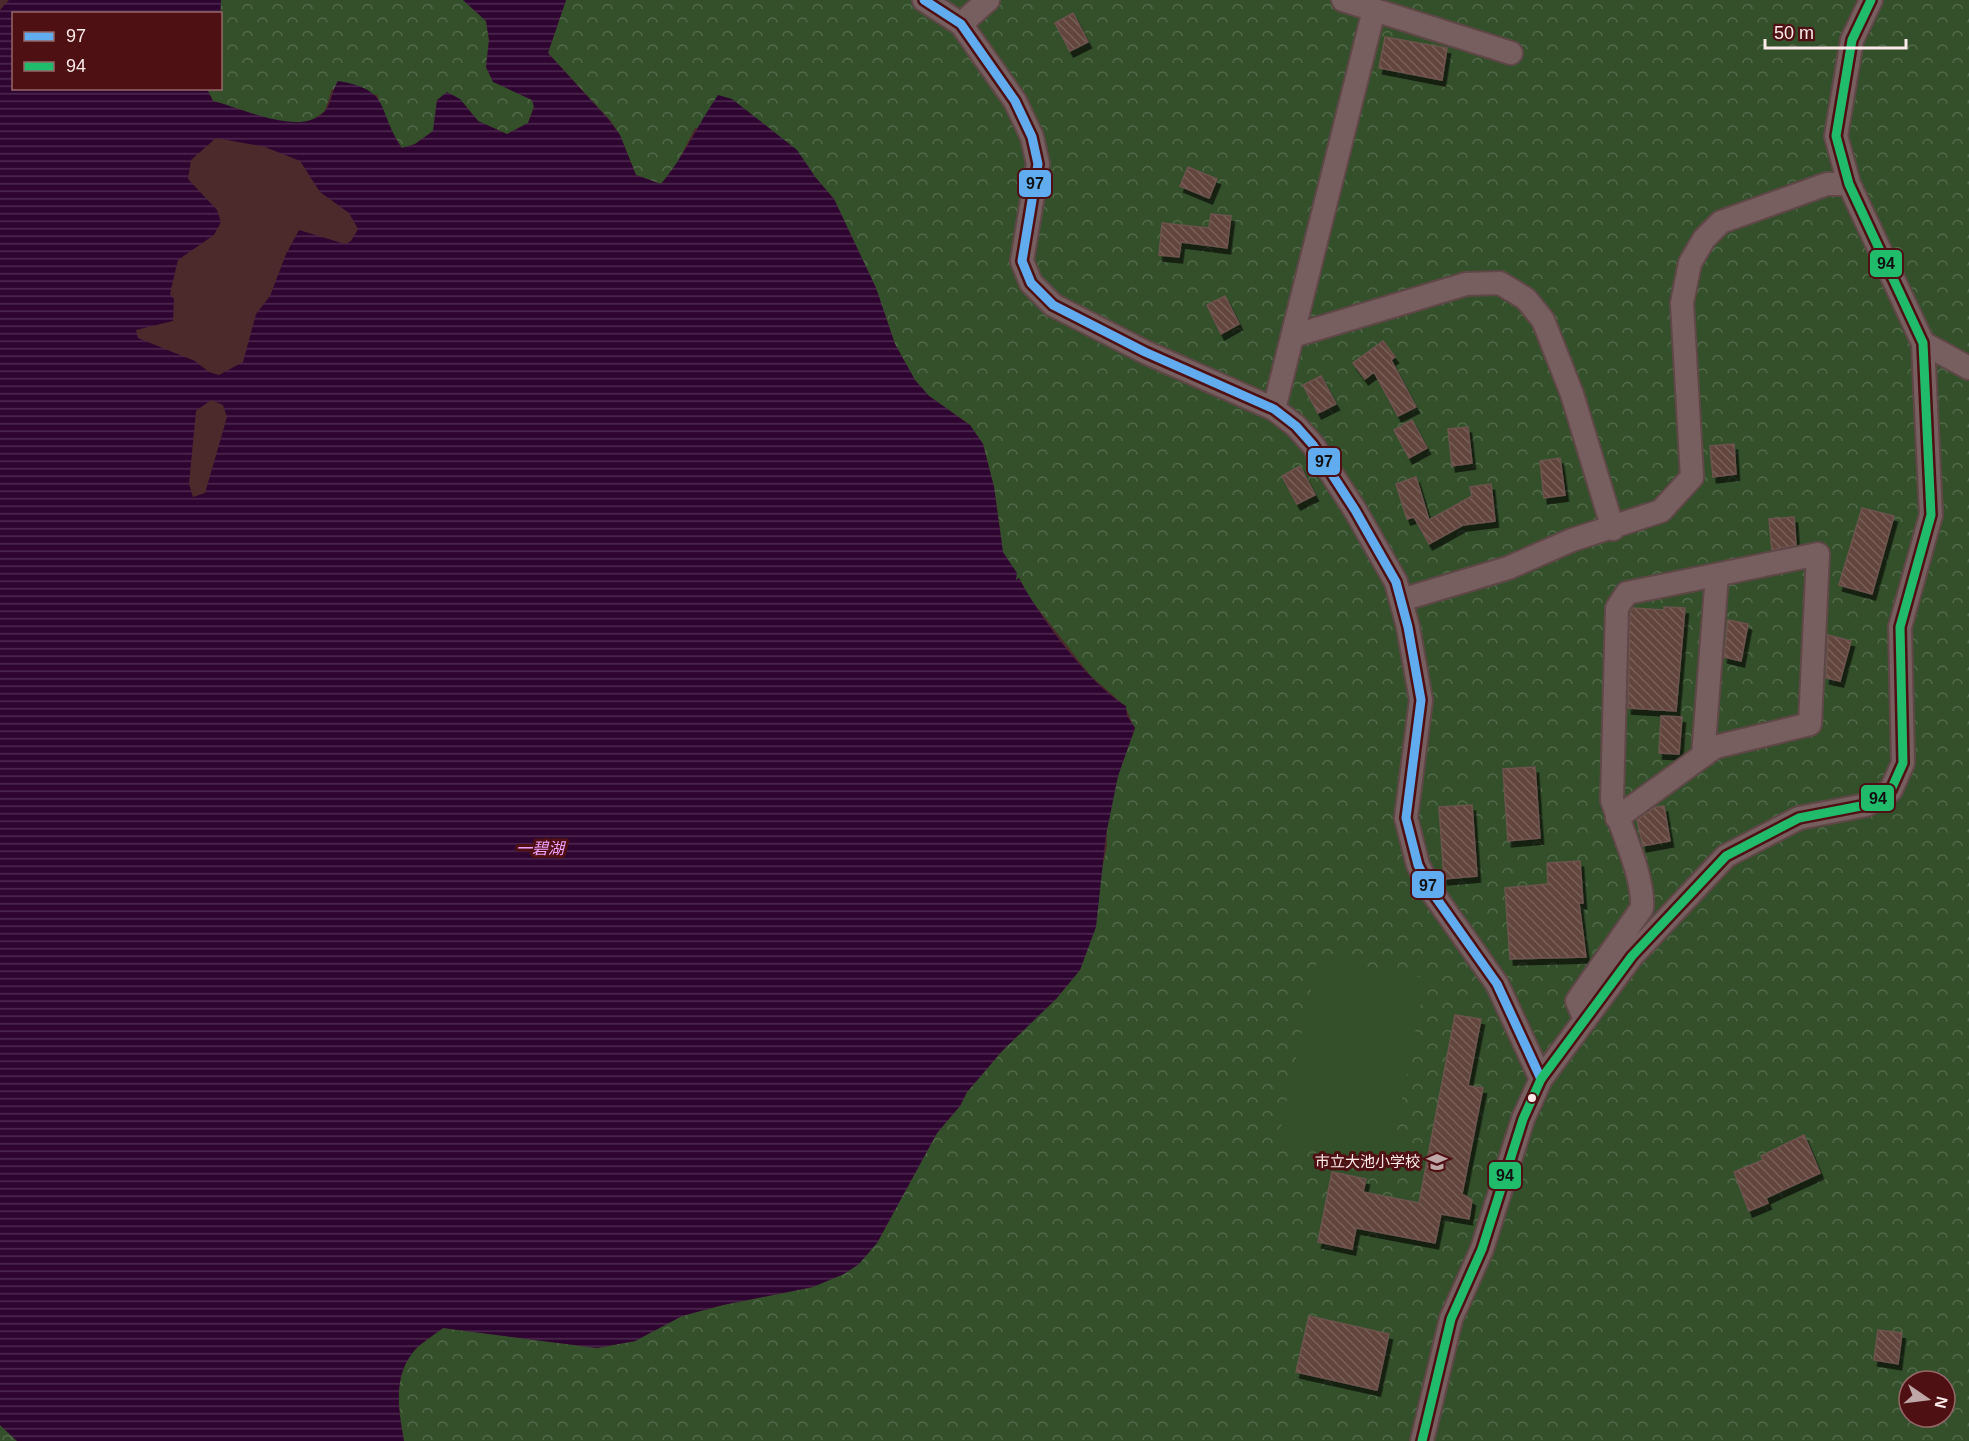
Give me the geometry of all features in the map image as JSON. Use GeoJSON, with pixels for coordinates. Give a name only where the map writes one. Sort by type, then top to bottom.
{"type":"FeatureCollection","features":[{"type":"Feature","properties":{"kind":"street"},"geometry":{"type":"LineString","coordinates":[[924,0],[961,24],[1015,101],[1032,137],[1038,164],[1022,261],[1031,283],[1053,305],[1145,352],[1274,409],[1296,426],[1313,445],[1355,510],[1395,582],[1401,600],[1421,700],[1406,818],[1418,865],[1432,892],[1497,984],[1541,1079]]}},
{"type":"Feature","properties":{"kind":"street"},"geometry":{"type":"LineString","coordinates":[[961,24],[988,0]]}},
{"type":"Feature","properties":{"kind":"street"},"geometry":{"type":"LineString","coordinates":[[1343,0],[1511,53]]}},
{"type":"Feature","properties":{"kind":"street"},"geometry":{"type":"LineString","coordinates":[[1422,1441],[1450,1319],[1482,1249],[1523,1119],[1541,1079],[1632,956],[1726,856],[1799,818],[1866,805],[1891,790],[1903,764],[1900,627],[1931,515],[1923,343],[1849,184],[1836,136],[1852,40],[1871,0]]}},
{"type":"Feature","properties":{"kind":"street"},"geometry":{"type":"LineString","coordinates":[[1274,409],[1374,10]]}},
{"type":"Feature","properties":{"kind":"street"},"geometry":{"type":"LineString","coordinates":[[1401,600],[1508,568],[1572,540],[1613,529],[1661,511],[1692,477],[1682,303],[1690,263],[1704,239],[1721,222],[1827,184],[1849,184]]}},
{"type":"Feature","properties":{"kind":"street"},"geometry":{"type":"LineString","coordinates":[[1293,336],[1466,284],[1500,283],[1526,299],[1543,320],[1572,394],[1613,529]]}},
{"type":"Feature","properties":{"kind":"street"},"geometry":{"type":"LineString","coordinates":[[1923,343],[1969,368]]}},
{"type":"Feature","properties":{"kind":"street"},"geometry":{"type":"LineString","coordinates":[[1585,1020],[1577,1001],[1642,908],[1643,895],[1617,818],[1612,800],[1617,608],[1627,593],[1818,554],[1810,724],[1715,747],[1617,818]]}},
{"type":"Feature","properties":{"kind":"street"},"geometry":{"type":"LineString","coordinates":[[1702,756],[1717,575]]}},
{"type":"Feature","properties":{"kind":"green space"},"geometry":{"type":"Polygon","coordinates":[[[221,0],[463,0],[486,21],[489,40],[486,67],[493,81],[532,100],[534,106],[528,123],[507,134],[478,121],[460,99],[437,101],[433,131],[415,144],[402,148],[390,129],[377,95],[332,89],[325,111],[308,122],[297,124],[273,120],[213,101],[208,90],[222,90],[221,0]]]}},
{"type":"Feature","properties":{"kind":"green space"},"geometry":{"type":"Polygon","coordinates":[[[566,0],[1969,0],[1969,1441],[404,1441],[399,1396],[405,1364],[414,1351],[443,1328],[597,1348],[635,1341],[682,1316],[723,1305],[813,1287],[877,1243],[937,1133],[960,1106],[967,1092],[1003,1050],[1056,999],[1080,970],[1107,846],[1111,801],[1135,729],[1125,706],[1090,675],[1029,597],[1019,578],[1016,581],[1016,573],[1003,552],[994,487],[983,444],[970,425],[929,396],[915,380],[895,344],[876,288],[834,199],[782,139],[767,126],[695,128],[674,169],[661,184],[636,175],[620,135],[610,120],[548,53],[566,0]]]}},
{"type":"Feature","properties":{"kind":"green space"},"geometry":{"type":"Polygon","coordinates":[[[1318,957],[1426,978],[1389,1165],[1278,1141],[1318,957]]]}},
{"type":"Feature","properties":{"kind":"green space"},"geometry":{"type":"Polygon","coordinates":[[[0,1425],[17,1441],[0,1441],[0,1425]]]}},
{"type":"Feature","properties":{"kind":"water","name":"一碧湖"},"geometry":{"type":"Polygon","coordinates":[[[9,0],[221,0],[220,12],[12,12],[12,90],[208,90],[213,101],[271,119],[301,122],[314,119],[325,111],[338,81],[355,85],[375,96],[402,148],[415,144],[433,131],[437,100],[447,92],[460,99],[478,121],[507,134],[528,123],[534,107],[532,100],[493,82],[486,67],[489,40],[486,21],[463,0],[566,0],[548,53],[620,135],[636,175],[661,184],[677,163],[718,95],[732,99],[797,150],[834,199],[876,288],[895,344],[915,380],[929,396],[970,425],[983,444],[994,487],[1003,552],[1017,573],[1016,580],[1019,578],[1066,648],[1096,682],[1126,706],[1127,716],[1135,728],[1118,776],[1106,835],[1096,927],[1080,970],[1056,999],[1003,1050],[967,1092],[960,1106],[937,1133],[877,1243],[859,1264],[844,1274],[813,1287],[723,1305],[682,1316],[635,1341],[597,1348],[443,1328],[414,1351],[405,1364],[399,1397],[404,1441],[17,1441],[0,1425],[0,10],[9,0]],[[216,138],[191,160],[188,179],[217,210],[221,222],[214,235],[178,260],[170,294],[174,299],[173,321],[136,330],[138,338],[195,361],[209,372],[219,375],[243,362],[256,314],[270,296],[286,254],[299,230],[345,244],[351,241],[358,229],[349,213],[320,192],[300,161],[265,147],[216,138]],[[211,400],[196,411],[189,484],[193,497],[205,493],[227,417],[223,405],[211,400]]]}},
{"type":"Feature","properties":{"kind":"building"},"geometry":{"type":"Polygon","coordinates":[[[1073,13],[1088,42],[1070,51],[1055,23],[1073,13]]]}},
{"type":"Feature","properties":{"kind":"building"},"geometry":{"type":"Polygon","coordinates":[[[1385,37],[1447,48],[1442,80],[1379,68],[1385,37]]]}},
{"type":"Feature","properties":{"kind":"building"},"geometry":{"type":"Polygon","coordinates":[[[1188,167],[1217,179],[1209,198],[1180,186],[1188,167]]]}},
{"type":"Feature","properties":{"kind":"building"},"geometry":{"type":"Polygon","coordinates":[[[1211,214],[1231,216],[1227,248],[1181,242],[1179,257],[1159,255],[1162,223],[1209,228],[1211,214]]]}},
{"type":"Feature","properties":{"kind":"building"},"geometry":{"type":"Polygon","coordinates":[[[1225,296],[1239,324],[1221,334],[1207,305],[1225,296]]]}},
{"type":"Feature","properties":{"kind":"building"},"geometry":{"type":"Polygon","coordinates":[[[1383,341],[1395,357],[1391,360],[1416,407],[1398,416],[1374,372],[1365,379],[1353,363],[1383,341]]]}},
{"type":"Feature","properties":{"kind":"building"},"geometry":{"type":"Polygon","coordinates":[[[1321,376],[1336,404],[1318,413],[1303,385],[1321,376]]]}},
{"type":"Feature","properties":{"kind":"building"},"geometry":{"type":"Polygon","coordinates":[[[1412,420],[1427,448],[1409,458],[1394,430],[1412,420]]]}},
{"type":"Feature","properties":{"kind":"building"},"geometry":{"type":"Polygon","coordinates":[[[1468,427],[1472,463],[1452,466],[1448,429],[1468,427]]]}},
{"type":"Feature","properties":{"kind":"building"},"geometry":{"type":"Polygon","coordinates":[[[1734,444],[1736,474],[1713,477],[1710,446],[1734,444]]]}},
{"type":"Feature","properties":{"kind":"building"},"geometry":{"type":"Polygon","coordinates":[[[1560,458],[1565,495],[1544,498],[1540,461],[1560,458]]]}},
{"type":"Feature","properties":{"kind":"building"},"geometry":{"type":"Polygon","coordinates":[[[1300,466],[1315,495],[1297,504],[1282,476],[1300,466]]]}},
{"type":"Feature","properties":{"kind":"building"},"geometry":{"type":"Polygon","coordinates":[[[1416,477],[1429,520],[1472,496],[1470,487],[1491,484],[1495,521],[1463,525],[1429,544],[1414,517],[1407,519],[1396,484],[1416,477]]]}},
{"type":"Feature","properties":{"kind":"building"},"geometry":{"type":"Polygon","coordinates":[[[1862,508],[1894,516],[1872,594],[1839,585],[1862,508]]]}},
{"type":"Feature","properties":{"kind":"building"},"geometry":{"type":"Polygon","coordinates":[[[1794,517],[1796,545],[1772,550],[1769,519],[1794,517]]]}},
{"type":"Feature","properties":{"kind":"building"},"geometry":{"type":"Polygon","coordinates":[[[1664,607],[1685,608],[1676,711],[1628,708],[1630,612],[1633,608],[1664,610],[1664,607]]]}},
{"type":"Feature","properties":{"kind":"building"},"geometry":{"type":"Polygon","coordinates":[[[1728,620],[1748,624],[1741,661],[1724,657],[1728,620]]]}},
{"type":"Feature","properties":{"kind":"building"},"geometry":{"type":"Polygon","coordinates":[[[1828,635],[1851,641],[1840,681],[1826,678],[1828,635]]]}},
{"type":"Feature","properties":{"kind":"building"},"geometry":{"type":"Polygon","coordinates":[[[1661,716],[1682,717],[1679,754],[1659,753],[1661,716]]]}},
{"type":"Feature","properties":{"kind":"building"},"geometry":{"type":"Polygon","coordinates":[[[1535,767],[1540,838],[1508,841],[1503,769],[1535,767]]]}},
{"type":"Feature","properties":{"kind":"building"},"geometry":{"type":"Polygon","coordinates":[[[1472,805],[1477,876],[1444,879],[1439,807],[1472,805]]]}},
{"type":"Feature","properties":{"kind":"building"},"geometry":{"type":"Polygon","coordinates":[[[1664,806],[1670,841],[1643,846],[1637,820],[1655,807],[1664,806]]]}},
{"type":"Feature","properties":{"kind":"building"},"geometry":{"type":"Polygon","coordinates":[[[1580,861],[1583,903],[1579,903],[1586,957],[1510,959],[1505,888],[1548,884],[1547,863],[1580,861]]]}},
{"type":"Feature","properties":{"kind":"building"},"geometry":{"type":"Polygon","coordinates":[[[1455,1015],[1481,1019],[1468,1086],[1483,1088],[1462,1194],[1472,1200],[1469,1219],[1441,1214],[1435,1243],[1356,1228],[1352,1249],[1318,1242],[1332,1172],[1366,1179],[1363,1192],[1419,1203],[1455,1015]]]}},
{"type":"Feature","properties":{"kind":"building"},"geometry":{"type":"Polygon","coordinates":[[[1804,1135],[1820,1173],[1766,1198],[1768,1203],[1749,1211],[1734,1172],[1763,1160],[1761,1156],[1804,1135]]]}},
{"type":"Feature","properties":{"kind":"building"},"geometry":{"type":"Polygon","coordinates":[[[1309,1316],[1389,1334],[1377,1390],[1296,1372],[1309,1316]]]}},
{"type":"Feature","properties":{"kind":"building"},"geometry":{"type":"Polygon","coordinates":[[[1878,1330],[1902,1333],[1898,1364],[1874,1360],[1878,1330]]]}},
{"type":"Feature","properties":{"kind":"transit line","name":"97"},"geometry":{"type":"LineString","coordinates":[[924,0],[961,24],[1015,101],[1032,137],[1038,164],[1022,261],[1031,283],[1053,305],[1145,352],[1274,409],[1296,426],[1313,445],[1355,510],[1396,582],[1408,627],[1421,700],[1406,818],[1418,865],[1432,892],[1497,984],[1541,1079]]}},
{"type":"Feature","properties":{"kind":"transit line","name":"94"},"geometry":{"type":"LineString","coordinates":[[1422,1441],[1451,1319],[1482,1249],[1523,1119],[1541,1079],[1632,956],[1726,856],[1799,818],[1866,805],[1891,790],[1903,763],[1900,627],[1931,515],[1923,343],[1849,184],[1836,136],[1852,40],[1871,0]]}},
{"type":"Feature","properties":{"kind":"place","name":"市立大池小学校"},"geometry":{"type":"Point","coordinates":[1437,1162]}}]}
